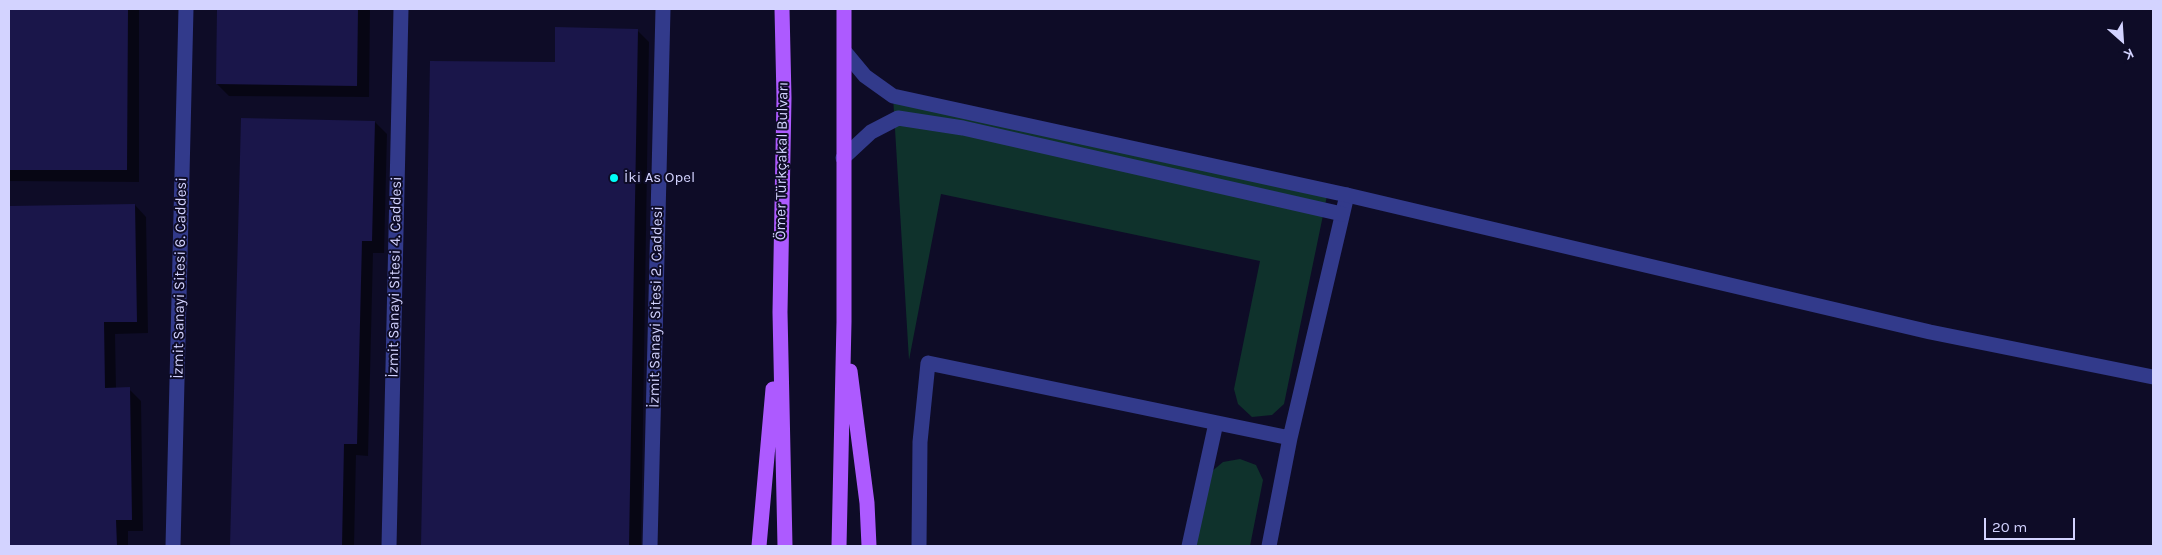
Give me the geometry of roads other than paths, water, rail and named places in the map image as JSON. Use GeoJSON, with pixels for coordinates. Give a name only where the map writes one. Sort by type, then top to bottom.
{"type":"FeatureCollection","features":[{"type":"Feature","properties":{"kind":"main road","name":"Ömer Türkçakal Bulvarı"},"geometry":{"type":"LineString","coordinates":[[780,312],[784,98],[782,9]]}},
{"type":"Feature","properties":{"kind":"main road"},"geometry":{"type":"LineString","coordinates":[[839,546],[844,322],[844,9]]}},
{"type":"Feature","properties":{"kind":"main road"},"geometry":{"type":"LineString","coordinates":[[759,546],[780,312]]}},
{"type":"Feature","properties":{"kind":"main road"},"geometry":{"type":"LineString","coordinates":[[780,312],[785,546]]}},
{"type":"Feature","properties":{"kind":"main road"},"geometry":{"type":"LineString","coordinates":[[844,322],[868,503],[869,546]]}},
{"type":"Feature","properties":{"kind":"street","name":"İzmit Sanayi Sitesi 6. Caddesi"},"geometry":{"type":"LineString","coordinates":[[173,546],[186,9]]}},
{"type":"Feature","properties":{"kind":"street","name":"İzmit Sanayi Sitesi 4. Caddesi"},"geometry":{"type":"LineString","coordinates":[[389,546],[402,9]]}},
{"type":"Feature","properties":{"kind":"street","name":"İzmit Sanayi Sitesi 2. Caddesi"},"geometry":{"type":"LineString","coordinates":[[650,546],[663,9]]}},
{"type":"Feature","properties":{"kind":"street"},"geometry":{"type":"LineString","coordinates":[[845,52],[866,76],[893,96],[1347,195],[1930,332],[2153,377]]}},
{"type":"Feature","properties":{"kind":"street"},"geometry":{"type":"LineString","coordinates":[[843,158],[871,132],[898,118],[964,128],[1342,214]]}},
{"type":"Feature","properties":{"kind":"street"},"geometry":{"type":"LineString","coordinates":[[1269,546],[1290,438],[1347,195]]}},
{"type":"Feature","properties":{"kind":"street"},"geometry":{"type":"LineString","coordinates":[[919,546],[920,442],[928,363],[1290,438]]}},
{"type":"Feature","properties":{"kind":"street"},"geometry":{"type":"LineString","coordinates":[[1190,546],[1216,423]]}},
{"type":"Feature","properties":{"kind":"place","name":"İki As Opel"},"geometry":{"type":"Point","coordinates":[614,178]}}]}
